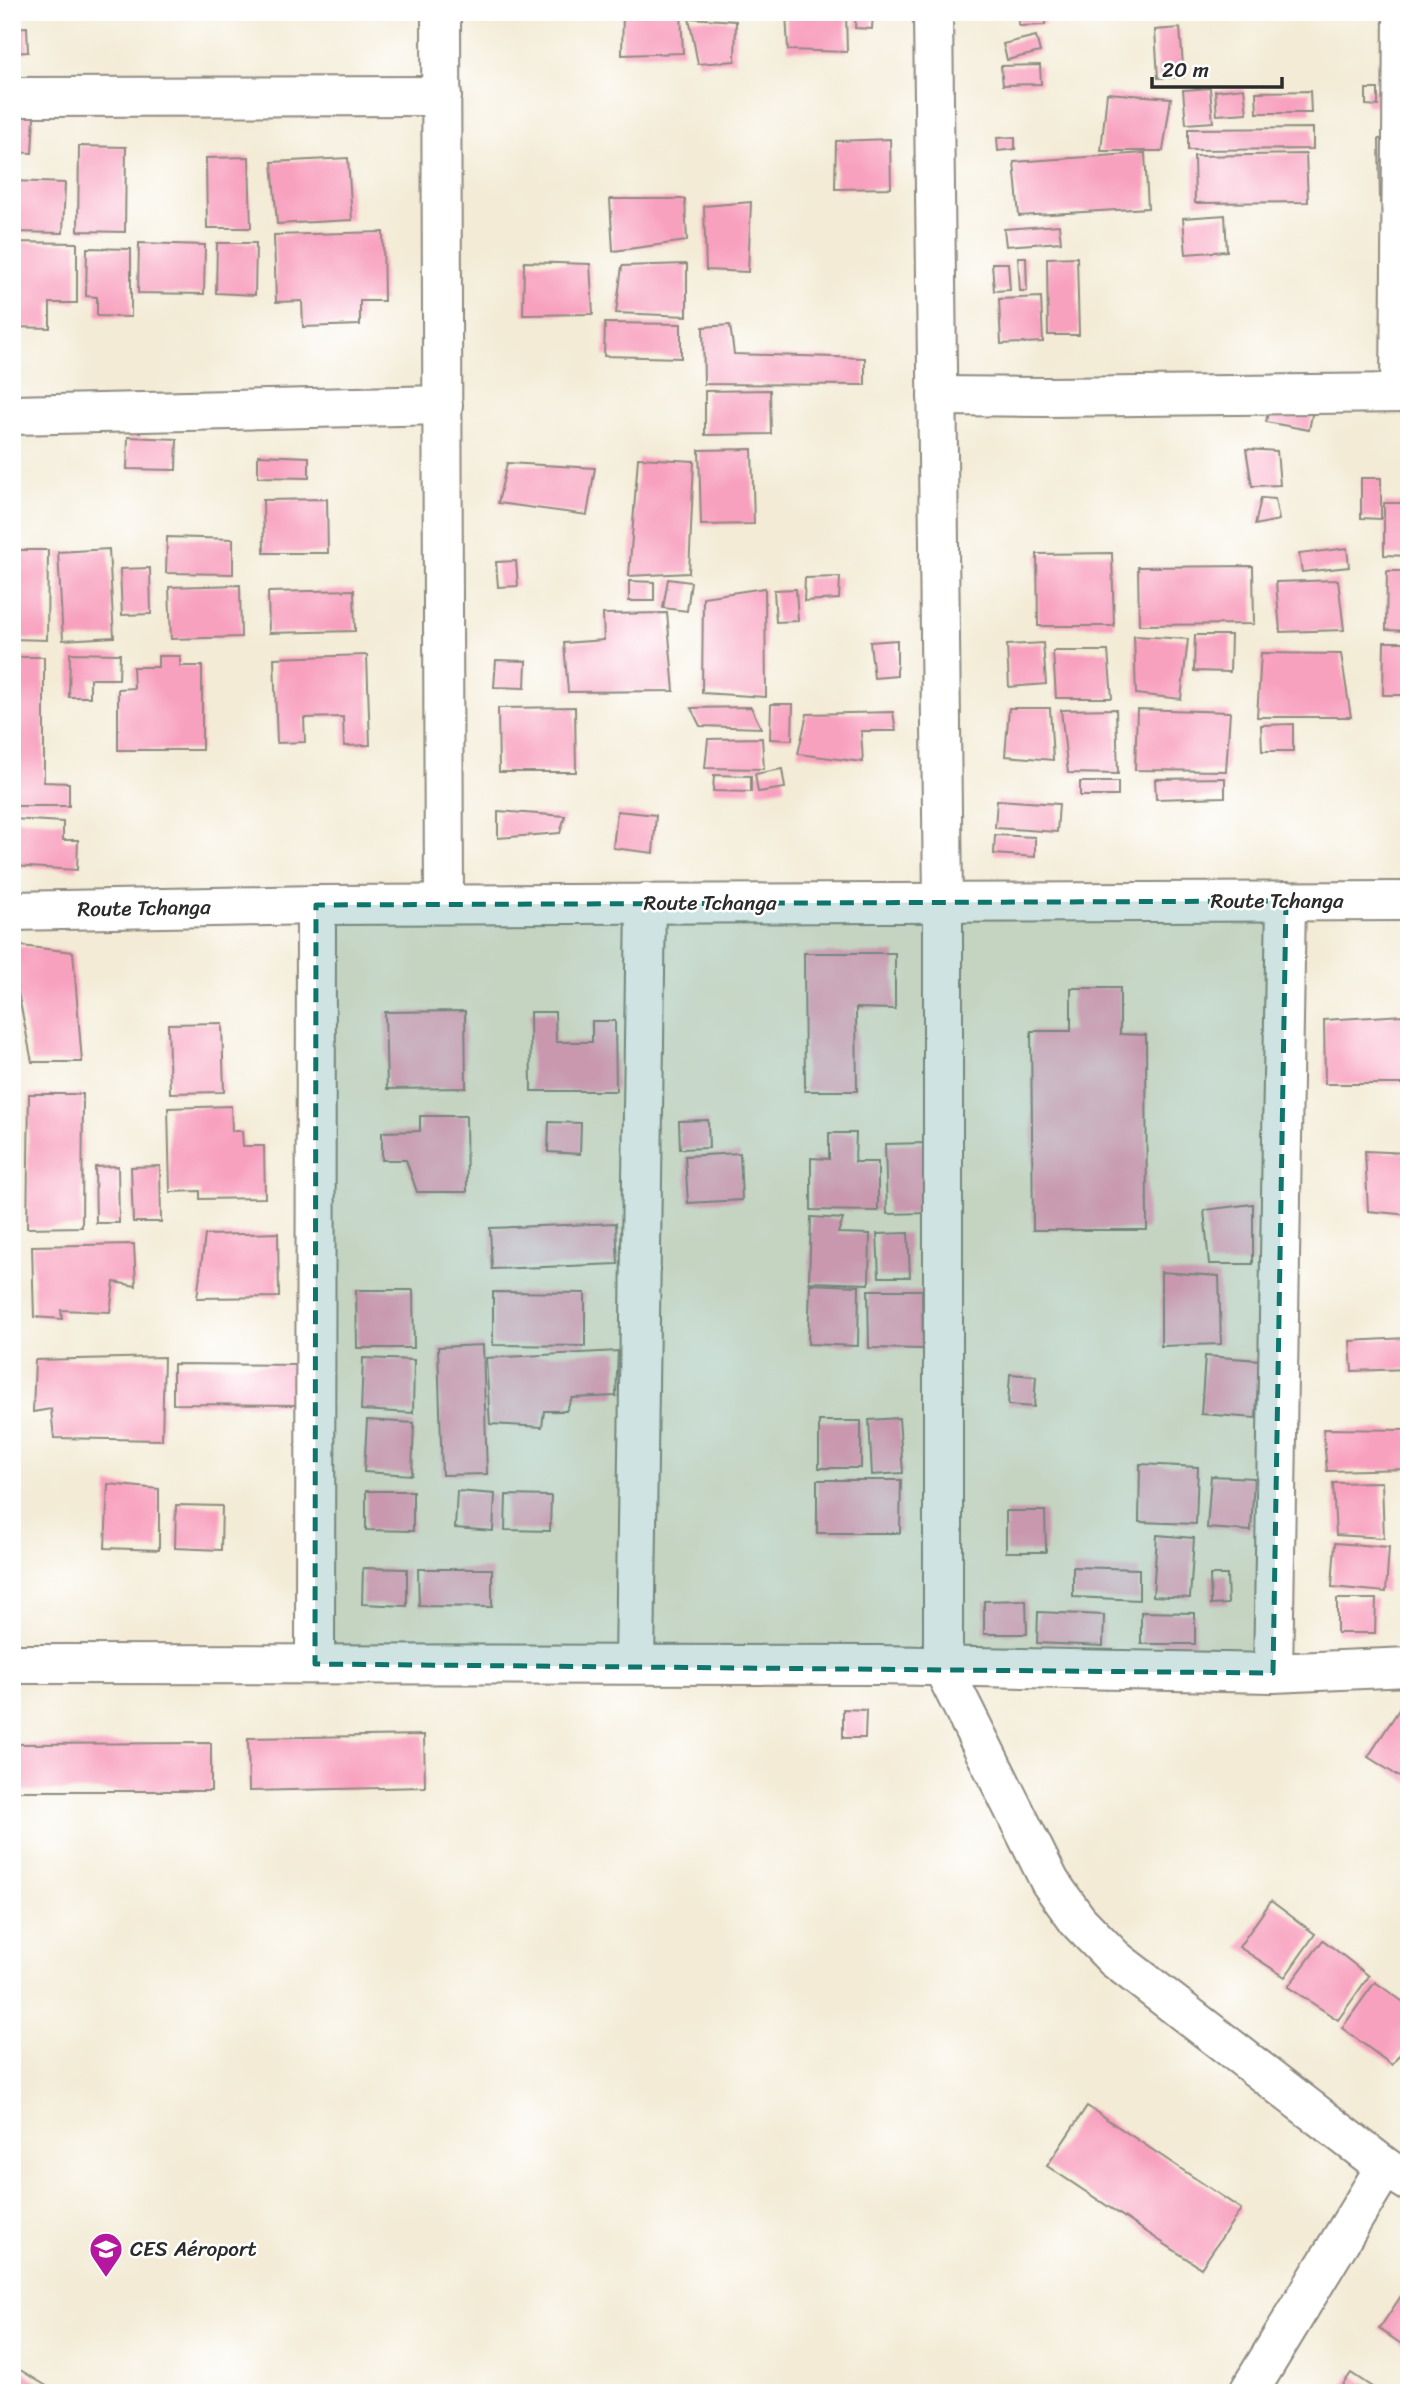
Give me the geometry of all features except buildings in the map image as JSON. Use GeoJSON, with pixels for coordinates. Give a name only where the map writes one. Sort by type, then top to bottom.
{"type":"FeatureCollection","features":[{"type":"Feature","properties":{"kind":"street"},"geometry":{"type":"LineString","coordinates":[[441,12],[444,904]]}},
{"type":"Feature","properties":{"kind":"street"},"geometry":{"type":"LineString","coordinates":[[933,12],[943,901],[943,1668],[1050,1882],[1078,1921],[1115,1959],[1397,2174],[1248,2393]]}},
{"type":"Feature","properties":{"kind":"street"},"geometry":{"type":"LineString","coordinates":[[937,396],[1404,393],[1403,12]]}},
{"type":"Feature","properties":{"kind":"street"},"geometry":{"type":"LineString","coordinates":[[12,97],[442,96]]}},
{"type":"Feature","properties":{"kind":"street"},"geometry":{"type":"LineString","coordinates":[[12,415],[443,405]]}},
{"type":"Feature","properties":{"kind":"street"},"geometry":{"type":"LineString","coordinates":[[1273,1672],[1286,901]]}},
{"type":"Feature","properties":{"kind":"street","name":"Route Tchanga"},"geometry":{"type":"LineString","coordinates":[[12,911],[444,904],[1409,901]]}},
{"type":"Feature","properties":{"kind":"street"},"geometry":{"type":"LineString","coordinates":[[635,1664],[646,903]]}},
{"type":"Feature","properties":{"kind":"street"},"geometry":{"type":"LineString","coordinates":[[315,1664],[316,905]]}},
{"type":"Feature","properties":{"kind":"street"},"geometry":{"type":"LineString","coordinates":[[12,1664],[877,1665],[1273,1672],[1409,1667]]}},
{"type":"Feature","properties":{"kind":"highlighted area"},"geometry":{"type":"Polygon","coordinates":[[[1286,901],[1273,1673],[315,1664],[316,905],[1286,901]]]}},
{"type":"Feature","properties":{"kind":"place","name":"CES Aéroport"},"geometry":{"type":"Point","coordinates":[106,2279]}}]}
